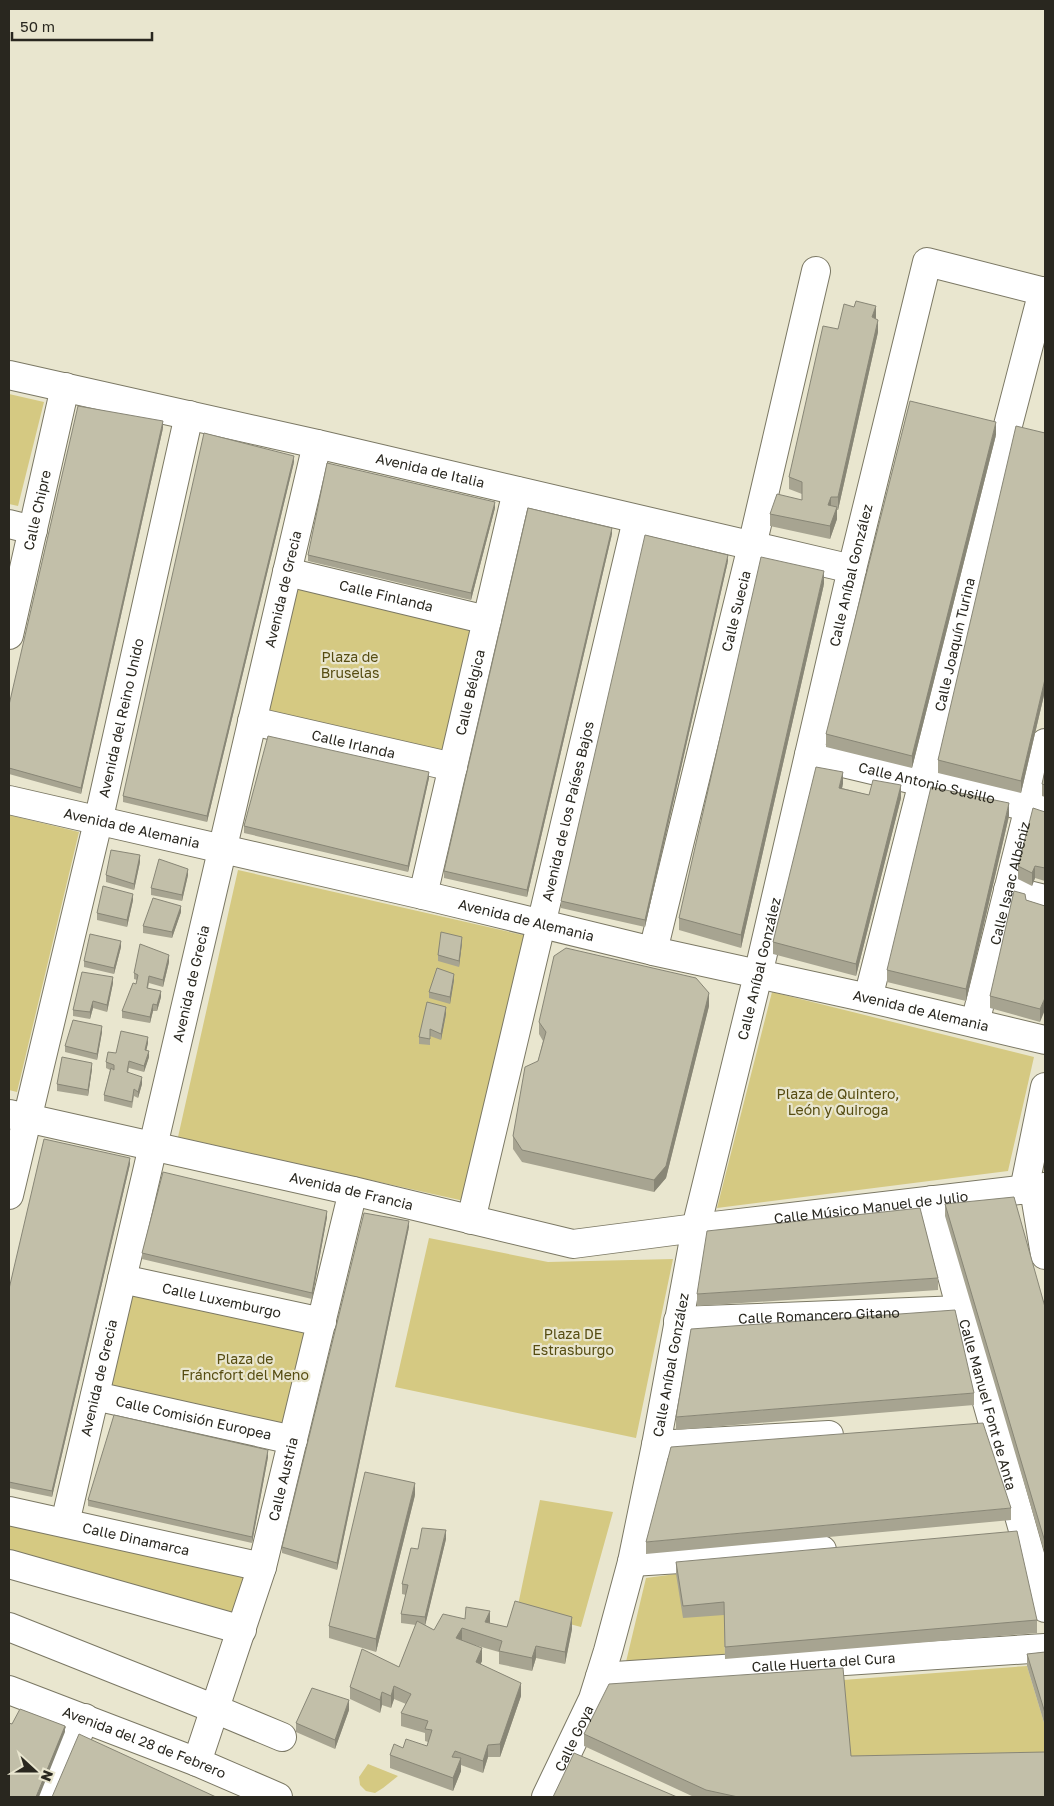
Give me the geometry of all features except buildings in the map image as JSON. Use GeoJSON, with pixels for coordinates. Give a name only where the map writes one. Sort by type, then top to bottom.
{"type":"FeatureCollection","features":[{"type":"Feature","properties":{"kind":"street","name":"Calle Aníbal González"},"geometry":{"type":"LineString","coordinates":[[600,1677],[632,1562],[656,1445],[696,1228],[758,975],[852,569],[903,403],[927,262],[1044,292]]}},
{"type":"Feature","properties":{"kind":"street","name":"Calle Suecia"},"geometry":{"type":"LineString","coordinates":[[653,951],[752,546],[816,271]]}},
{"type":"Feature","properties":{"kind":"street","name":"Calle Joaquín Turina"},"geometry":{"type":"LineString","coordinates":[[868,998],[923,782],[964,604],[1017,431],[1044,292]]}},
{"type":"Feature","properties":{"kind":"street","name":"Avenida de Italia"},"geometry":{"type":"LineString","coordinates":[[9,375],[317,444],[852,569]]}},
{"type":"Feature","properties":{"kind":"street","name":"Calle Chipre"},"geometry":{"type":"LineString","coordinates":[[9,635],[21,527],[65,387]]}},
{"type":"Feature","properties":{"kind":"street","name":"Avenida del Reino Unido"},"geometry":{"type":"LineString","coordinates":[[9,1195],[18,1116],[98,822],[189,415]]}},
{"type":"Feature","properties":{"kind":"street"},"geometry":{"type":"LineString","coordinates":[[979,422],[1017,431]]}},
{"type":"Feature","properties":{"kind":"street","name":"Avenida de Grecia"},"geometry":{"type":"LineString","coordinates":[[65,1523],[317,444]]}},
{"type":"Feature","properties":{"kind":"street","name":"Calle Bélgica"},"geometry":{"type":"LineString","coordinates":[[424,895],[517,491]]}},
{"type":"Feature","properties":{"kind":"street","name":"Avenida de los Países Bajos"},"geometry":{"type":"LineString","coordinates":[[470,1220],[637,520]]}},
{"type":"Feature","properties":{"kind":"street","name":"Calle Finlanda"},"geometry":{"type":"LineString","coordinates":[[287,572],[487,620]]}},
{"type":"Feature","properties":{"kind":"street","name":"Calle Irlanda"},"geometry":{"type":"LineString","coordinates":[[252,721],[453,766]]}},
{"type":"Feature","properties":{"kind":"street","name":"Calle Isaac Albéniz"},"geometry":{"type":"LineString","coordinates":[[975,1024],[1008,890],[1037,809],[1045,743]]}},
{"type":"Feature","properties":{"kind":"street","name":"Calle Antonio Susillo"},"geometry":{"type":"LineString","coordinates":[[809,755],[1037,809]]}},
{"type":"Feature","properties":{"kind":"street","name":"Avenida de Alemania"},"geometry":{"type":"LineString","coordinates":[[9,800],[98,822],[424,895],[653,951],[868,998],[1045,1040]]}},
{"type":"Feature","properties":{"kind":"street"},"geometry":{"type":"LineString","coordinates":[[1008,890],[1045,899]]}},
{"type":"Feature","properties":{"kind":"street"},"geometry":{"type":"LineString","coordinates":[[1045,1087],[1035,1189],[1045,1255]]}},
{"type":"Feature","properties":{"kind":"street","name":"Avenida de Francia"},"geometry":{"type":"LineString","coordinates":[[18,1116],[153,1148],[353,1191],[573,1244],[696,1228]]}},
{"type":"Feature","properties":{"kind":"street","name":"Calle Músico Manuel de Julio"},"geometry":{"type":"LineString","coordinates":[[696,1228],[1035,1189]]}},
{"type":"Feature","properties":{"kind":"street","name":"Calle Austria"},"geometry":{"type":"LineString","coordinates":[[197,1762],[262,1567],[353,1191]]}},
{"type":"Feature","properties":{"kind":"street","name":"Calle Manuel Font de Anta"},"geometry":{"type":"LineString","coordinates":[[932,1200],[1045,1608]]}},
{"type":"Feature","properties":{"kind":"street","name":"Calle Luxemburgo"},"geometry":{"type":"LineString","coordinates":[[122,1279],[322,1322]]}},
{"type":"Feature","properties":{"kind":"street","name":"Calle Romancero Gitano"},"geometry":{"type":"LineString","coordinates":[[678,1321],[961,1310]]}},
{"type":"Feature","properties":{"kind":"street","name":"Calle Comisión Europea"},"geometry":{"type":"LineString","coordinates":[[95,1396],[293,1440]]}},
{"type":"Feature","properties":{"kind":"street"},"geometry":{"type":"LineString","coordinates":[[964,1428],[994,1426]]}},
{"type":"Feature","properties":{"kind":"street"},"geometry":{"type":"LineString","coordinates":[[656,1445],[855,1434]]}},
{"type":"Feature","properties":{"kind":"street","name":"Calle Dinamarca"},"geometry":{"type":"LineString","coordinates":[[9,1511],[262,1567]]}},
{"type":"Feature","properties":{"kind":"street"},"geometry":{"type":"LineString","coordinates":[[996,1539],[1026,1537]]}},
{"type":"Feature","properties":{"kind":"street"},"geometry":{"type":"LineString","coordinates":[[632,1562],[848,1548]]}},
{"type":"Feature","properties":{"kind":"street"},"geometry":{"type":"LineString","coordinates":[[9,1564],[242,1630]]}},
{"type":"Feature","properties":{"kind":"street"},"geometry":{"type":"LineString","coordinates":[[9,1627],[282,1737]]}},
{"type":"Feature","properties":{"kind":"street","name":"Calle Huerta del Cura"},"geometry":{"type":"LineString","coordinates":[[600,1677],[1045,1648]]}},
{"type":"Feature","properties":{"kind":"street","name":"Calle Goya"},"geometry":{"type":"LineString","coordinates":[[546,1797],[593,1699],[600,1677]]}},
{"type":"Feature","properties":{"kind":"street","name":"Avenida del 28 de Febrero"},"geometry":{"type":"LineString","coordinates":[[9,1690],[197,1762],[278,1797]]}},
{"type":"Feature","properties":{"kind":"street"},"geometry":{"type":"LineString","coordinates":[[51,1797],[85,1718]]}},
{"type":"Feature","properties":{"kind":"street"},"geometry":{"type":"LineString","coordinates":[[567,1753],[593,1765]]}},
{"type":"Feature","properties":{"kind":"green space"},"geometry":{"type":"Polygon","coordinates":[[[9,394],[44,402],[18,506],[9,504],[9,394]]]}},
{"type":"Feature","properties":{"kind":"green space","name":"Plaza de Bruselas"},"geometry":{"type":"Polygon","coordinates":[[[297,586],[474,627],[444,753],[268,712],[297,586]]]}},
{"type":"Feature","properties":{"kind":"green space"},"geometry":{"type":"Polygon","coordinates":[[[9,815],[79,832],[17,1092],[9,1090],[9,815]]]}},
{"type":"Feature","properties":{"kind":"green space"},"geometry":{"type":"Polygon","coordinates":[[[238,870],[527,936],[464,1201],[178,1137],[238,870]]]}},
{"type":"Feature","properties":{"kind":"green space","name":"Plaza de Quintero, León y Quiroga"},"geometry":{"type":"Polygon","coordinates":[[[772,992],[1034,1057],[1008,1171],[717,1208],[772,992]]]}},
{"type":"Feature","properties":{"kind":"green space","name":"Plaza DE Estrasburgo"},"geometry":{"type":"Polygon","coordinates":[[[429,1238],[548,1262],[673,1259],[636,1438],[395,1387],[429,1238]]]}},
{"type":"Feature","properties":{"kind":"green space","name":"Plaza de Fráncfort del Meno"},"geometry":{"type":"Polygon","coordinates":[[[131,1292],[309,1329],[285,1428],[107,1389],[131,1292]]]}},
{"type":"Feature","properties":{"kind":"green space"},"geometry":{"type":"Polygon","coordinates":[[[540,1500],[613,1512],[581,1627],[517,1610],[540,1500]]]}},
{"type":"Feature","properties":{"kind":"green space"},"geometry":{"type":"Polygon","coordinates":[[[9,1523],[248,1578],[234,1620],[9,1551],[9,1523]]]}},
{"type":"Feature","properties":{"kind":"green space"},"geometry":{"type":"Polygon","coordinates":[[[676,1574],[724,1615],[725,1659],[625,1666],[646,1578],[676,1574]]]}},
{"type":"Feature","properties":{"kind":"green space"},"geometry":{"type":"Polygon","coordinates":[[[1027,1666],[1045,1726],[1045,1765],[851,1768],[843,1680],[1027,1666]]]}},
{"type":"Feature","properties":{"kind":"green space"},"geometry":{"type":"Polygon","coordinates":[[[368,1764],[398,1776],[375,1793],[366,1791],[360,1785],[359,1777],[368,1764]]]}}]}
